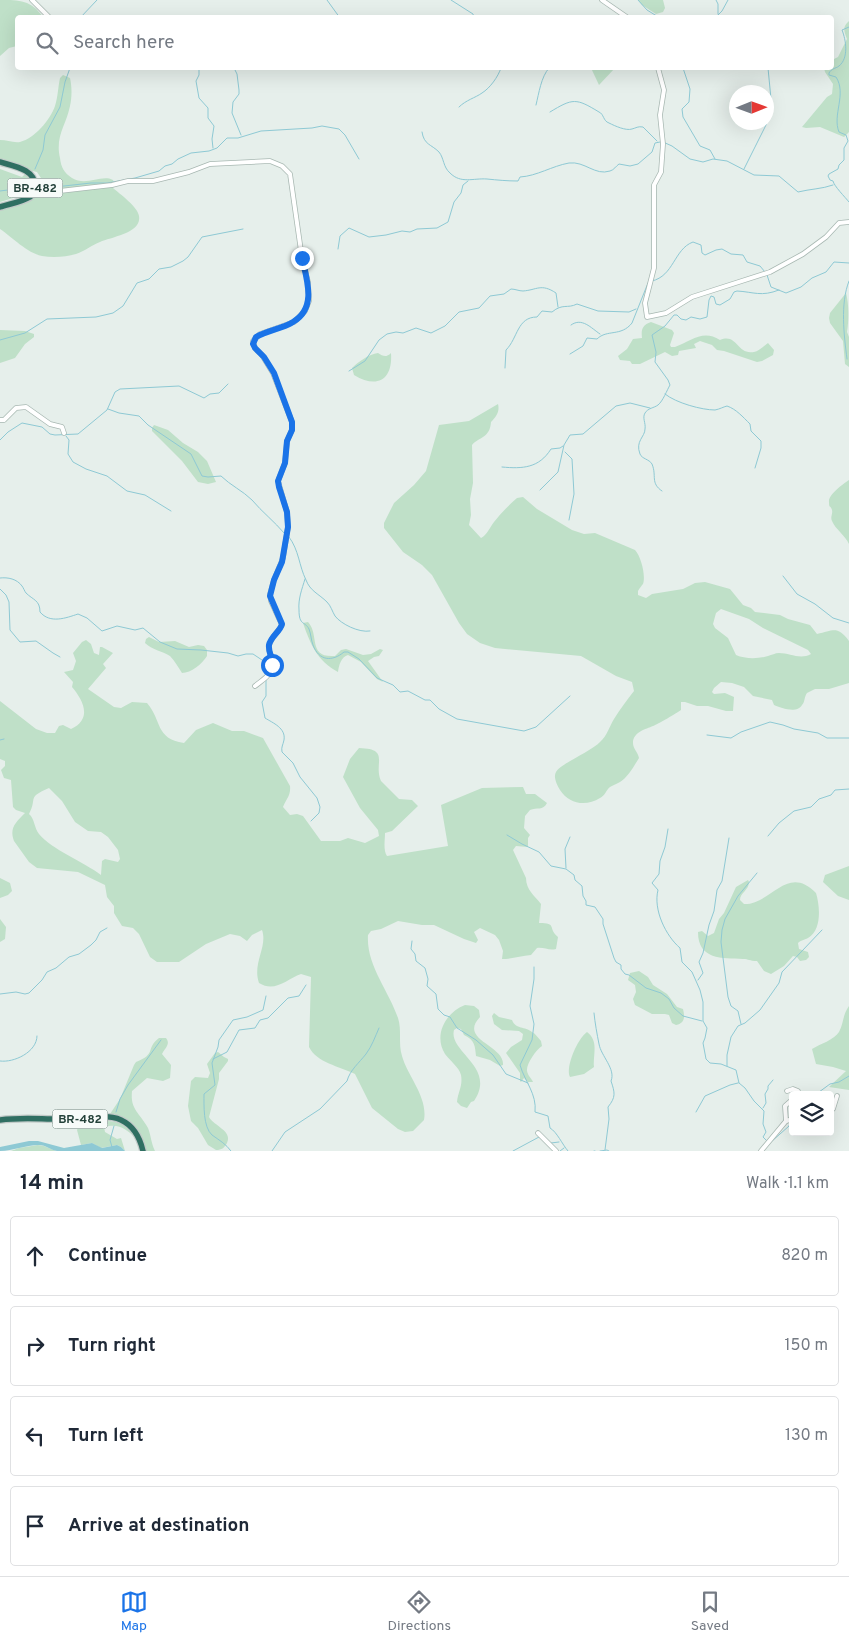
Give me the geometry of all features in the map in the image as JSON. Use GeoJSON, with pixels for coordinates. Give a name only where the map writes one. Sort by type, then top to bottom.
{"type":"FeatureCollection","features":[{"type":"Feature","properties":{"kind":"highway","name":"BR-482"},"geometry":{"type":"LineString","coordinates":[[0,162],[30,173],[34,179],[36,189],[28,198],[0,207]]}},
{"type":"Feature","properties":{"kind":"highway","name":"BR-482"},"geometry":{"type":"LineString","coordinates":[[0,1120],[22,1117],[60,1119],[107,1117],[119,1119],[134,1131],[143,1151]]}},
{"type":"Feature","properties":{"kind":"street"},"geometry":{"type":"LineString","coordinates":[[32,0],[47,15]]}},
{"type":"Feature","properties":{"kind":"street"},"geometry":{"type":"LineString","coordinates":[[602,0],[624,15]]}},
{"type":"Feature","properties":{"kind":"street"},"geometry":{"type":"LineString","coordinates":[[659,70],[664,90],[660,115],[663,144],[661,172],[654,185],[654,268],[644,303],[647,317],[666,313],[692,297],[770,272],[803,254],[826,237],[839,223],[849,222]]}},
{"type":"Feature","properties":{"kind":"street"},"geometry":{"type":"LineString","coordinates":[[36,189],[42,192],[51,192],[112,185],[128,181],[153,181],[189,172],[210,164],[270,161],[282,166],[290,174],[302,258],[308,282],[309,300],[305,311],[294,322],[260,334],[254,341],[255,348],[274,373],[293,425],[287,441],[285,463],[278,481],[287,512],[288,527],[282,562],[270,594],[271,601],[282,626],[269,645],[272,661],[270,674],[255,686]]}},
{"type":"Feature","properties":{"kind":"street"},"geometry":{"type":"LineString","coordinates":[[0,420],[4,420],[16,408],[26,406],[50,424],[62,427],[64,433]]}},
{"type":"Feature","properties":{"kind":"street"},"geometry":{"type":"LineString","coordinates":[[787,1091],[793,1089],[798,1091]]}},
{"type":"Feature","properties":{"kind":"street"},"geometry":{"type":"LineString","coordinates":[[834,1106],[837,1096]]}},
{"type":"Feature","properties":{"kind":"street"},"geometry":{"type":"LineString","coordinates":[[786,1121],[785,1106],[789,1102]]}},
{"type":"Feature","properties":{"kind":"street"},"geometry":{"type":"LineString","coordinates":[[760,1151],[786,1121],[789,1120]]}},
{"type":"Feature","properties":{"kind":"street"},"geometry":{"type":"LineString","coordinates":[[538,1133],[556,1151]]}},
{"type":"Feature","properties":{"kind":"green space"},"geometry":{"type":"Polygon","coordinates":[[[0,0],[24,2],[34,7],[42,15],[15,15],[15,46],[9,48],[0,56],[0,0]]]}},
{"type":"Feature","properties":{"kind":"green space"},"geometry":{"type":"Polygon","coordinates":[[[638,0],[663,0],[665,8],[663,12],[656,14],[638,0]]]}},
{"type":"Feature","properties":{"kind":"green space"},"geometry":{"type":"Polygon","coordinates":[[[849,21],[849,132],[844,137],[820,127],[802,127],[827,97],[832,94],[833,84],[824,70],[834,70],[834,59],[838,57],[847,39],[844,29],[849,21]]]}},
{"type":"Feature","properties":{"kind":"green space"},"geometry":{"type":"Polygon","coordinates":[[[592,70],[613,70],[599,85],[592,70]]]}},
{"type":"Feature","properties":{"kind":"green space"},"geometry":{"type":"Polygon","coordinates":[[[63,75],[70,78],[72,92],[70,106],[59,143],[60,161],[63,170],[77,180],[88,181],[104,178],[113,180],[115,185],[113,188],[138,212],[139,222],[131,230],[97,243],[76,254],[46,257],[31,252],[0,229],[0,208],[33,197],[40,190],[42,184],[37,172],[16,167],[0,160],[0,140],[20,142],[31,137],[41,128],[50,117],[55,106],[60,78],[63,75]]]}},
{"type":"Feature","properties":{"kind":"green space"},"geometry":{"type":"Polygon","coordinates":[[[0,169],[22,177],[25,174],[34,178],[33,192],[0,202],[0,169]]]}},
{"type":"Feature","properties":{"kind":"green space"},"geometry":{"type":"Polygon","coordinates":[[[846,293],[848,302],[849,367],[845,364],[843,341],[830,323],[829,318],[830,313],[846,293]]]}},
{"type":"Feature","properties":{"kind":"green space"},"geometry":{"type":"Polygon","coordinates":[[[651,322],[672,330],[674,333],[671,347],[697,337],[708,336],[720,340],[730,339],[748,352],[754,352],[768,343],[774,350],[773,355],[757,362],[717,350],[712,345],[700,341],[694,344],[696,348],[679,351],[678,355],[672,356],[665,352],[640,364],[632,364],[630,361],[620,360],[618,356],[627,349],[633,339],[642,338],[643,328],[651,322]]]}},
{"type":"Feature","properties":{"kind":"green space"},"geometry":{"type":"Polygon","coordinates":[[[0,330],[25,331],[34,334],[34,337],[25,344],[15,358],[0,363],[0,330]]]}},
{"type":"Feature","properties":{"kind":"green space"},"geometry":{"type":"Polygon","coordinates":[[[378,353],[388,356],[391,353],[391,362],[386,376],[376,381],[370,381],[354,375],[352,368],[354,366],[367,357],[378,353]]]}},
{"type":"Feature","properties":{"kind":"green space"},"geometry":{"type":"Polygon","coordinates":[[[498,404],[498,412],[491,422],[489,431],[472,445],[473,483],[469,525],[481,538],[508,506],[517,498],[523,497],[537,509],[572,530],[584,534],[595,533],[635,550],[641,561],[644,576],[638,595],[646,598],[652,594],[683,589],[695,583],[705,582],[730,589],[743,605],[755,612],[780,615],[810,625],[817,634],[834,630],[838,631],[849,641],[849,683],[829,689],[815,689],[807,693],[800,708],[793,710],[774,705],[772,700],[753,696],[744,687],[721,682],[712,692],[714,694],[725,693],[734,697],[733,711],[681,702],[681,710],[635,736],[633,745],[639,758],[623,780],[610,787],[603,796],[589,803],[578,803],[568,798],[558,786],[555,779],[556,772],[563,765],[596,746],[602,740],[616,715],[634,691],[632,682],[616,676],[581,656],[495,648],[480,643],[467,634],[459,623],[432,575],[422,565],[403,552],[384,528],[384,523],[394,503],[426,471],[439,425],[469,421],[498,404]],[[721,609],[716,613],[713,624],[715,628],[728,638],[736,655],[752,658],[778,653],[799,656],[811,654],[808,650],[749,619],[721,609]]]}},
{"type":"Feature","properties":{"kind":"green space"},"geometry":{"type":"Polygon","coordinates":[[[154,425],[168,430],[183,443],[198,452],[207,461],[216,482],[208,484],[198,482],[182,461],[152,431],[154,425]]]}},
{"type":"Feature","properties":{"kind":"green space"},"geometry":{"type":"Polygon","coordinates":[[[849,480],[849,544],[832,521],[829,499],[833,493],[849,480]]]}},
{"type":"Feature","properties":{"kind":"green space"},"geometry":{"type":"Polygon","coordinates":[[[308,622],[317,650],[326,656],[335,656],[341,650],[346,649],[363,655],[371,654],[380,649],[383,650],[379,656],[368,661],[383,682],[377,679],[361,662],[348,655],[342,659],[338,672],[331,668],[315,651],[303,623],[308,622]]]}},
{"type":"Feature","properties":{"kind":"green space"},"geometry":{"type":"Polygon","coordinates":[[[149,637],[159,642],[175,641],[189,647],[204,646],[207,650],[207,656],[196,668],[182,673],[170,656],[145,643],[149,637]]]}},
{"type":"Feature","properties":{"kind":"green space"},"geometry":{"type":"Polygon","coordinates":[[[86,640],[91,644],[94,653],[99,655],[100,647],[113,653],[103,664],[106,668],[88,689],[114,707],[121,708],[132,702],[147,703],[152,709],[160,728],[168,737],[175,741],[184,743],[196,730],[213,723],[232,731],[244,731],[263,738],[290,786],[289,795],[283,807],[290,815],[297,814],[303,816],[321,841],[340,841],[348,838],[365,843],[379,836],[378,830],[360,808],[343,777],[350,759],[359,748],[375,751],[379,758],[381,781],[399,799],[412,800],[418,806],[392,831],[385,833],[387,856],[448,846],[441,805],[482,788],[523,787],[526,794],[535,794],[547,803],[542,808],[530,810],[525,816],[524,828],[530,835],[528,847],[516,846],[513,850],[529,889],[541,904],[539,923],[550,925],[558,937],[556,949],[537,948],[531,955],[502,959],[503,951],[499,940],[495,935],[480,928],[474,932],[478,940],[476,943],[434,925],[398,921],[381,929],[371,931],[368,935],[368,946],[374,967],[398,1018],[402,1056],[423,1103],[424,1120],[413,1131],[405,1132],[398,1129],[372,1108],[355,1074],[317,1057],[309,1047],[311,977],[301,974],[270,987],[259,983],[257,969],[263,943],[262,930],[252,935],[247,941],[240,936],[230,934],[206,944],[179,962],[157,962],[150,957],[139,934],[133,928],[122,926],[114,913],[114,906],[107,897],[105,885],[78,872],[37,868],[29,862],[14,841],[13,829],[16,822],[25,813],[13,807],[11,780],[4,778],[1,770],[5,766],[5,761],[0,759],[0,701],[36,729],[47,733],[55,733],[59,726],[63,725],[71,729],[78,725],[84,715],[84,709],[80,698],[72,687],[73,682],[64,672],[73,670],[76,661],[73,653],[86,640]],[[49,788],[35,796],[29,814],[37,832],[51,845],[101,875],[102,861],[105,859],[118,862],[120,859],[118,850],[108,837],[101,832],[88,831],[75,822],[62,801],[49,788]]]}},
{"type":"Feature","properties":{"kind":"green space"},"geometry":{"type":"Polygon","coordinates":[[[849,866],[849,900],[838,896],[823,882],[825,875],[849,866]]]}},
{"type":"Feature","properties":{"kind":"green space"},"geometry":{"type":"Polygon","coordinates":[[[0,878],[10,883],[12,891],[0,898],[0,878]]]}},
{"type":"Feature","properties":{"kind":"green space"},"geometry":{"type":"Polygon","coordinates":[[[748,880],[748,887],[740,898],[744,904],[754,903],[779,888],[796,882],[806,885],[816,893],[819,911],[818,924],[813,934],[798,943],[799,949],[808,952],[809,957],[806,960],[800,961],[797,957],[793,956],[784,966],[771,974],[764,971],[757,961],[713,956],[702,948],[698,932],[702,931],[708,936],[714,933],[719,919],[724,913],[736,887],[748,880]]]}},
{"type":"Feature","properties":{"kind":"green space"},"geometry":{"type":"Polygon","coordinates":[[[0,919],[6,927],[5,939],[0,942],[0,919]]]}},
{"type":"Feature","properties":{"kind":"green space"},"geometry":{"type":"Polygon","coordinates":[[[639,971],[648,977],[653,985],[667,994],[677,1007],[683,1009],[684,1017],[681,1023],[676,1025],[672,1023],[669,1015],[652,1014],[635,1005],[633,999],[636,992],[635,985],[628,980],[630,973],[639,971]]]}},
{"type":"Feature","properties":{"kind":"green space"},"geometry":{"type":"Polygon","coordinates":[[[465,1005],[474,1006],[479,1010],[480,1017],[475,1025],[475,1031],[478,1037],[502,1058],[503,1065],[500,1066],[490,1060],[476,1056],[475,1046],[472,1041],[464,1035],[461,1029],[457,1028],[454,1030],[454,1038],[458,1046],[476,1069],[480,1079],[479,1089],[474,1101],[467,1108],[457,1102],[461,1086],[461,1075],[445,1054],[440,1039],[443,1025],[447,1019],[458,1008],[465,1005]]]}},
{"type":"Feature","properties":{"kind":"green space"},"geometry":{"type":"Polygon","coordinates":[[[849,1006],[849,1090],[829,1087],[846,1071],[816,1064],[812,1049],[837,1035],[849,1006]]]}},
{"type":"Feature","properties":{"kind":"green space"},"geometry":{"type":"Polygon","coordinates":[[[494,1013],[499,1017],[512,1020],[518,1027],[529,1030],[541,1041],[542,1046],[532,1057],[527,1068],[533,1082],[528,1082],[524,1078],[520,1081],[520,1073],[506,1053],[511,1047],[522,1040],[523,1034],[519,1031],[502,1030],[494,1024],[492,1016],[494,1013]]]}},
{"type":"Feature","properties":{"kind":"green space"},"geometry":{"type":"Polygon","coordinates":[[[587,1032],[593,1039],[595,1048],[594,1067],[584,1074],[570,1077],[569,1067],[573,1053],[583,1035],[587,1032]]]}},
{"type":"Feature","properties":{"kind":"green space"},"geometry":{"type":"Polygon","coordinates":[[[159,1038],[166,1038],[168,1042],[162,1054],[171,1065],[170,1078],[163,1081],[147,1078],[132,1091],[134,1107],[148,1128],[155,1151],[145,1151],[135,1128],[108,1117],[120,1099],[134,1065],[149,1054],[152,1045],[159,1038]]]}},
{"type":"Feature","properties":{"kind":"green space"},"geometry":{"type":"Polygon","coordinates":[[[218,1052],[228,1061],[219,1073],[209,1117],[225,1132],[228,1139],[224,1147],[216,1150],[208,1145],[198,1128],[191,1121],[188,1106],[191,1081],[195,1077],[208,1078],[210,1073],[207,1064],[215,1053],[218,1052]]]}},
{"type":"Feature","properties":{"kind":"green space"},"geometry":{"type":"Polygon","coordinates":[[[87,1121],[108,1121],[121,1124],[132,1132],[136,1138],[118,1126],[110,1126],[104,1127],[105,1132],[117,1139],[121,1138],[125,1151],[117,1145],[101,1148],[92,1143],[81,1145],[77,1130],[79,1126],[87,1121]]]}},
{"type":"Feature","properties":{"kind":"green space"},"geometry":{"type":"Polygon","coordinates":[[[38,1145],[56,1151],[11,1151],[19,1148],[38,1145]]]}},
{"type":"Feature","properties":{"kind":"water"},"geometry":{"type":"Polygon","coordinates":[[[38,1141],[64,1148],[92,1143],[102,1148],[117,1145],[125,1151],[57,1151],[39,1145],[0,1151],[0,1147],[38,1141]]]}},
{"type":"Feature","properties":{"kind":"waterway"},"geometry":{"type":"LineString","coordinates":[[83,15],[97,0]]}},
{"type":"Feature","properties":{"kind":"waterway"},"geometry":{"type":"LineString","coordinates":[[327,0],[338,15]]}},
{"type":"Feature","properties":{"kind":"waterway"},"geometry":{"type":"LineString","coordinates":[[451,0],[473,15]]}},
{"type":"Feature","properties":{"kind":"waterway"},"geometry":{"type":"LineString","coordinates":[[638,0],[647,10],[655,15]]}},
{"type":"Feature","properties":{"kind":"waterway"},"geometry":{"type":"LineString","coordinates":[[716,0],[718,14]]}},
{"type":"Feature","properties":{"kind":"waterway"},"geometry":{"type":"LineString","coordinates":[[718,15],[728,0]]}},
{"type":"Feature","properties":{"kind":"waterway"},"geometry":{"type":"LineString","coordinates":[[834,68],[842,63],[844,58],[845,39],[842,30],[849,27]]}},
{"type":"Feature","properties":{"kind":"waterway"},"geometry":{"type":"LineString","coordinates":[[35,169],[43,150],[45,135],[60,107],[69,70]]}},
{"type":"Feature","properties":{"kind":"waterway"},"geometry":{"type":"LineString","coordinates":[[199,70],[196,81],[199,98],[208,108],[208,118],[214,126],[213,148]]}},
{"type":"Feature","properties":{"kind":"waterway"},"geometry":{"type":"LineString","coordinates":[[235,70],[239,94],[233,102],[232,113],[241,135]]}},
{"type":"Feature","properties":{"kind":"waterway"},"geometry":{"type":"LineString","coordinates":[[459,107],[488,88],[496,79],[500,70]]}},
{"type":"Feature","properties":{"kind":"waterway"},"geometry":{"type":"LineString","coordinates":[[536,105],[542,80],[548,70]]}},
{"type":"Feature","properties":{"kind":"waterway"},"geometry":{"type":"LineString","coordinates":[[684,70],[690,89],[689,102],[682,109],[683,117],[700,146],[710,150],[715,159]]}},
{"type":"Feature","properties":{"kind":"waterway"},"geometry":{"type":"LineString","coordinates":[[744,169],[766,125],[771,99],[768,70]]}},
{"type":"Feature","properties":{"kind":"waterway"},"geometry":{"type":"LineString","coordinates":[[831,70],[829,75],[836,77],[840,90],[837,125],[839,132],[846,135],[848,141],[844,148],[844,160],[838,169],[828,176],[849,202]]}},
{"type":"Feature","properties":{"kind":"waterway"},"geometry":{"type":"LineString","coordinates":[[550,112],[564,104],[579,102],[601,113],[607,122],[617,127],[624,129],[643,127],[657,141]]}},
{"type":"Feature","properties":{"kind":"waterway"},"geometry":{"type":"LineString","coordinates":[[46,188],[107,183],[135,178],[159,171],[191,153],[217,148],[227,138],[238,138],[261,131],[322,126],[339,129],[345,135],[359,159]]}},
{"type":"Feature","properties":{"kind":"waterway"},"geometry":{"type":"LineString","coordinates":[[422,132],[426,142],[441,154],[448,171],[458,178],[467,180],[518,181],[520,177],[569,163],[580,164],[600,172],[605,172],[613,170],[619,164],[630,166],[638,164],[652,152],[655,143],[660,142]]}},
{"type":"Feature","properties":{"kind":"waterway"},"geometry":{"type":"LineString","coordinates":[[663,142],[690,159],[703,162],[713,159],[727,161],[754,175],[779,176],[798,192],[833,185]]}},
{"type":"Feature","properties":{"kind":"waterway"},"geometry":{"type":"LineString","coordinates":[[338,249],[340,236],[349,228],[369,237],[402,231],[410,232],[417,229],[437,228],[448,222],[454,202],[461,193],[463,185],[468,181]]}},
{"type":"Feature","properties":{"kind":"waterway"},"geometry":{"type":"LineString","coordinates":[[0,191],[31,187]]}},
{"type":"Feature","properties":{"kind":"waterway"},"geometry":{"type":"LineString","coordinates":[[0,340],[25,333],[47,319],[96,317],[113,313],[123,306],[137,283],[149,279],[159,269],[171,267],[183,261],[202,237],[243,229]]}},
{"type":"Feature","properties":{"kind":"waterway"},"geometry":{"type":"LineString","coordinates":[[652,281],[665,274],[682,250],[693,242],[701,245],[702,253],[705,255],[722,249],[731,254],[743,255],[747,262],[760,266],[765,272]]}},
{"type":"Feature","properties":{"kind":"waterway"},"geometry":{"type":"LineString","coordinates":[[767,275],[771,287],[786,293],[801,287],[812,278],[826,272],[834,262],[849,263]]}},
{"type":"Feature","properties":{"kind":"waterway"},"geometry":{"type":"LineString","coordinates":[[847,359],[844,330],[844,300],[849,281]]}},
{"type":"Feature","properties":{"kind":"waterway"},"geometry":{"type":"LineString","coordinates":[[570,354],[583,346],[587,338],[597,339],[605,334],[619,332],[628,327],[632,323],[648,283]]}},
{"type":"Feature","properties":{"kind":"waterway"},"geometry":{"type":"LineString","coordinates":[[349,371],[365,361],[379,340],[387,334],[403,333],[416,328],[431,333],[445,326],[459,312],[479,308],[490,296],[504,294],[511,289],[523,291],[546,288],[556,293],[558,307]]}},
{"type":"Feature","properties":{"kind":"waterway"},"geometry":{"type":"LineString","coordinates":[[662,491],[656,485],[652,464],[641,456],[639,450],[639,442],[645,432],[645,413],[660,403],[670,385],[655,362],[656,352],[652,335],[665,326],[674,315],[686,320],[691,317],[700,319],[707,317],[711,296],[714,297],[716,304],[720,305],[730,299],[734,292],[737,291],[762,294],[779,290]]}},
{"type":"Feature","properties":{"kind":"waterway"},"geometry":{"type":"LineString","coordinates":[[505,368],[506,350],[518,329],[525,320],[537,317],[542,311],[552,312],[562,307],[577,304],[598,311],[629,312],[636,309]]}},
{"type":"Feature","properties":{"kind":"waterway"},"geometry":{"type":"LineString","coordinates":[[571,325],[579,322],[583,323],[600,334]]}},
{"type":"Feature","properties":{"kind":"waterway"},"geometry":{"type":"LineString","coordinates":[[0,440],[22,423],[42,427],[50,434],[55,435],[78,434],[107,410],[115,392],[120,389],[179,386],[204,398],[210,394],[219,393],[228,384]]}},
{"type":"Feature","properties":{"kind":"waterway"},"geometry":{"type":"LineString","coordinates":[[665,394],[682,403],[696,407],[715,410],[727,406],[739,413],[750,424],[751,431],[761,441],[761,448],[755,468]]}},
{"type":"Feature","properties":{"kind":"waterway"},"geometry":{"type":"LineString","coordinates":[[540,490],[558,472],[564,445],[570,435],[583,434],[616,406],[630,403],[650,408]]}},
{"type":"Feature","properties":{"kind":"waterway"},"geometry":{"type":"LineString","coordinates":[[108,409],[139,416],[148,425],[191,454],[202,476],[221,476],[248,497],[285,534]]}},
{"type":"Feature","properties":{"kind":"waterway"},"geometry":{"type":"LineString","coordinates":[[66,436],[69,440],[68,454],[73,462],[86,469],[107,476],[127,491],[145,495],[171,511]]}},
{"type":"Feature","properties":{"kind":"waterway"},"geometry":{"type":"LineString","coordinates":[[502,467],[517,468],[536,464],[551,449],[563,446]]}},
{"type":"Feature","properties":{"kind":"waterway"},"geometry":{"type":"LineString","coordinates":[[565,452],[572,459],[574,494],[569,520]]}},
{"type":"Feature","properties":{"kind":"waterway"},"geometry":{"type":"LineString","coordinates":[[289,537],[295,547],[310,587],[327,602],[341,622],[356,629],[370,631]]}},
{"type":"Feature","properties":{"kind":"waterway"},"geometry":{"type":"LineString","coordinates":[[783,576],[797,594],[815,604],[833,618],[849,623]]}},
{"type":"Feature","properties":{"kind":"waterway"},"geometry":{"type":"LineString","coordinates":[[0,578],[12,579],[18,582],[37,603],[40,612],[48,618],[58,619],[78,614],[87,618],[102,631],[117,626],[135,630],[143,628],[160,642],[177,649],[228,653],[238,656],[253,654],[265,662],[267,675]]}},
{"type":"Feature","properties":{"kind":"waterway"},"geometry":{"type":"LineString","coordinates":[[305,579],[300,598],[299,615],[301,621],[309,629],[313,645],[322,657],[331,658],[348,652],[359,659],[377,678],[393,685],[400,692],[408,691],[425,700],[430,700],[439,709],[457,719],[524,731],[536,727],[570,696]]}},
{"type":"Feature","properties":{"kind":"waterway"},"geometry":{"type":"LineString","coordinates":[[0,589],[6,595],[9,602],[10,630],[20,642],[36,641],[60,657]]}},
{"type":"Feature","properties":{"kind":"waterway"},"geometry":{"type":"LineString","coordinates":[[266,680],[266,696],[262,702],[265,718],[278,726],[283,732],[282,752],[293,763],[300,777],[317,798],[320,807],[319,813],[311,821]]}},
{"type":"Feature","properties":{"kind":"waterway"},"geometry":{"type":"LineString","coordinates":[[707,735],[731,738],[741,732],[770,722],[818,733],[827,738],[849,738]]}},
{"type":"Feature","properties":{"kind":"waterway"},"geometry":{"type":"LineString","coordinates":[[0,740],[4,739]]}},
{"type":"Feature","properties":{"kind":"waterway"},"geometry":{"type":"LineString","coordinates":[[768,836],[779,823],[794,811],[811,807],[819,799],[831,795],[835,790],[849,789]]}},
{"type":"Feature","properties":{"kind":"waterway"},"geometry":{"type":"LineString","coordinates":[[668,829],[660,861],[659,874],[652,883],[658,890],[657,906],[659,914],[670,937],[680,948],[682,962],[692,972],[700,990],[703,1002],[703,1021],[707,1028],[703,1043],[706,1059],[710,1063],[721,1064],[736,1070],[739,1083]]}},
{"type":"Feature","properties":{"kind":"waterway"},"geometry":{"type":"LineString","coordinates":[[507,835],[539,852],[551,866],[566,869],[574,875],[575,880],[582,886],[586,905],[595,907],[603,919],[614,958],[621,965],[621,969],[625,974],[646,988],[661,993],[669,999],[674,1008],[683,1016],[702,1021]]}},
{"type":"Feature","properties":{"kind":"waterway"},"geometry":{"type":"LineString","coordinates":[[566,868],[565,849],[570,837]]}},
{"type":"Feature","properties":{"kind":"waterway"},"geometry":{"type":"LineString","coordinates":[[698,980],[703,973],[699,962],[714,911],[717,890],[722,881],[729,838]]}},
{"type":"Feature","properties":{"kind":"waterway"},"geometry":{"type":"LineString","coordinates":[[741,1024],[738,1011],[731,1006],[728,997],[721,942],[722,930],[725,919],[738,896],[757,873]]}},
{"type":"Feature","properties":{"kind":"waterway"},"geometry":{"type":"LineString","coordinates":[[0,994],[29,993],[47,972],[56,968],[69,957],[79,954],[96,940],[100,932],[107,928]]}},
{"type":"Feature","properties":{"kind":"waterway"},"geometry":{"type":"LineString","coordinates":[[727,1066],[727,1055],[731,1037],[738,1026],[745,1023],[760,1010],[779,983],[782,972],[822,930]]}},
{"type":"Feature","properties":{"kind":"waterway"},"geometry":{"type":"LineString","coordinates":[[412,941],[411,949],[415,954],[416,961],[425,968],[428,979],[427,986],[436,994],[438,1009],[444,1015],[450,1017],[457,1028],[476,1040],[493,1055],[506,1074],[528,1083]]}},
{"type":"Feature","properties":{"kind":"waterway"},"geometry":{"type":"LineString","coordinates":[[534,967],[530,1006],[534,1024],[532,1040],[520,1065],[534,1099],[535,1112],[548,1116],[550,1128],[568,1151]]}},
{"type":"Feature","properties":{"kind":"waterway"},"geometry":{"type":"LineString","coordinates":[[213,1059],[227,1052],[239,1030],[255,1028],[260,1020],[268,1018],[288,998],[299,996],[306,985]]}},
{"type":"Feature","properties":{"kind":"waterway"},"geometry":{"type":"LineString","coordinates":[[231,1151],[212,1135],[207,1127],[204,1094],[215,1085],[212,1063],[219,1040],[233,1020],[247,1017],[263,1010],[266,996]]}},
{"type":"Feature","properties":{"kind":"waterway"},"geometry":{"type":"LineString","coordinates":[[594,1013],[600,1049],[612,1072],[611,1081],[614,1092],[614,1098],[608,1107],[609,1119],[605,1150]]}},
{"type":"Feature","properties":{"kind":"waterway"},"geometry":{"type":"LineString","coordinates":[[272,1151],[285,1132],[320,1109],[347,1081],[352,1070],[368,1051],[379,1028]]}},
{"type":"Feature","properties":{"kind":"waterway"},"geometry":{"type":"LineString","coordinates":[[0,1061],[12,1060],[24,1055],[33,1047],[37,1036]]}},
{"type":"Feature","properties":{"kind":"waterway"},"geometry":{"type":"LineString","coordinates":[[116,1112],[120,1099],[128,1085],[161,1040]]}},
{"type":"Feature","properties":{"kind":"waterway"},"geometry":{"type":"LineString","coordinates":[[820,1091],[830,1084],[839,1082],[849,1076]]}},
{"type":"Feature","properties":{"kind":"waterway"},"geometry":{"type":"LineString","coordinates":[[763,1108],[766,1103],[765,1094],[773,1080]]}},
{"type":"Feature","properties":{"kind":"waterway"},"geometry":{"type":"LineString","coordinates":[[696,1112],[705,1096],[738,1083]]}},
{"type":"Feature","properties":{"kind":"waterway"},"geometry":{"type":"LineString","coordinates":[[739,1083],[764,1111],[763,1124],[766,1132],[763,1137],[767,1141]]}},
{"type":"Feature","properties":{"kind":"waterway"},"geometry":{"type":"LineString","coordinates":[[112,1147],[110,1140],[114,1126]]}},
{"type":"Feature","properties":{"kind":"waterway"},"geometry":{"type":"LineString","coordinates":[[771,1142],[789,1126]]}},
{"type":"Feature","properties":{"kind":"waterway"},"geometry":{"type":"LineString","coordinates":[[513,1151],[539,1137]]}},
{"type":"Feature","properties":{"kind":"waterway"},"geometry":{"type":"LineString","coordinates":[[551,1143],[559,1142]]}},
{"type":"Feature","properties":{"kind":"waterway"},"geometry":{"type":"LineString","coordinates":[[560,1151],[564,1148]]}},
{"type":"Feature","properties":{"kind":"waterway"},"geometry":{"type":"LineString","coordinates":[[600,1151],[609,1151]]}},
{"type":"Feature","properties":{"kind":"route"},"geometry":{"type":"LineString","coordinates":[[272,665],[269,645],[282,624],[270,594],[282,562],[288,529],[287,512],[278,481],[287,457],[287,441],[292,430],[292,420],[274,373],[253,344],[256,337],[260,334],[294,322],[305,311],[309,300],[308,282],[302,258]]}}]}
